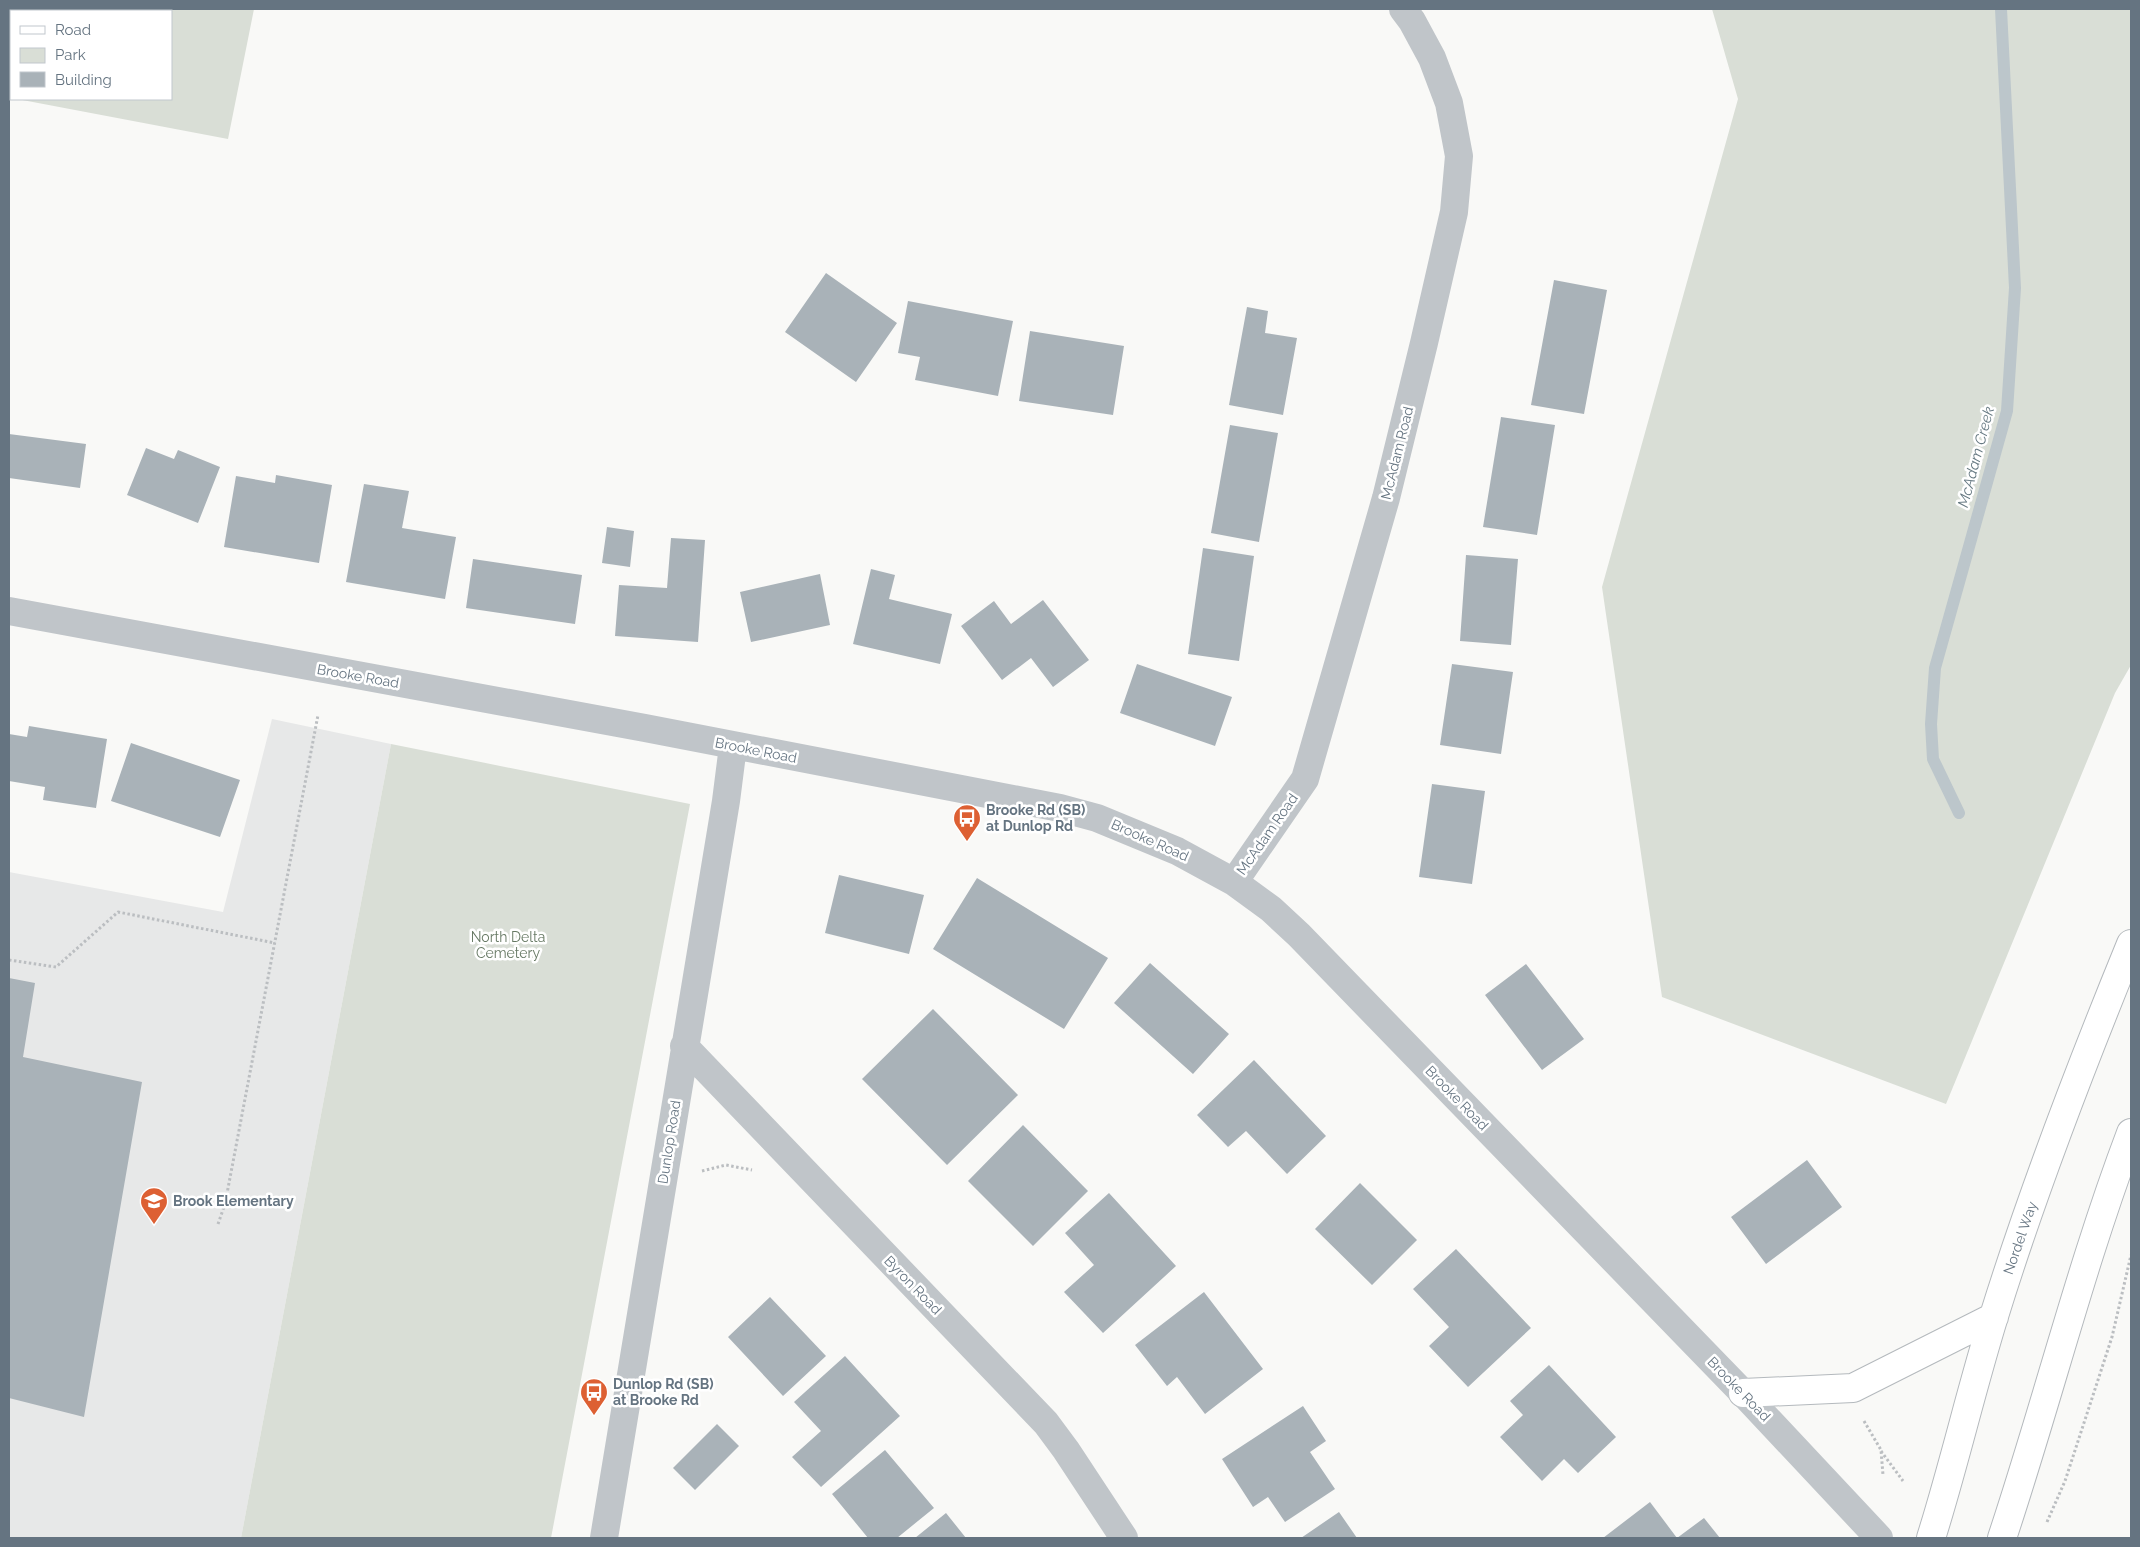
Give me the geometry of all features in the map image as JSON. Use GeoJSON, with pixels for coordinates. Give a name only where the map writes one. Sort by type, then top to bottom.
{"type":"FeatureCollection","features":[{"type":"Feature","properties":{"kind":"main road","name":"Nordel Way"},"geometry":{"type":"LineString","coordinates":[[1931,1538],[1994,1317],[2050,1151],[2086,1053],[2131,944]]}},
{"type":"Feature","properties":{"kind":"main road"},"geometry":{"type":"LineString","coordinates":[[2002,1538],[2043,1410],[2088,1254],[2131,1133]]}},
{"type":"Feature","properties":{"kind":"main road"},"geometry":{"type":"LineString","coordinates":[[1743,1393],[1853,1388],[1994,1317]]}},
{"type":"Feature","properties":{"kind":"street","name":"McAdam Road"},"geometry":{"type":"LineString","coordinates":[[1234,882],[1305,780],[1386,498],[1454,212],[1459,156],[1449,102],[1432,58],[1412,21],[1403,9]]}},
{"type":"Feature","properties":{"kind":"street","name":"Brooke Road"},"geometry":{"type":"LineString","coordinates":[[9,611],[1060,808],[1097,818],[1154,840],[1234,882],[1271,909],[1299,935],[1743,1393],[1879,1538]]}},
{"type":"Feature","properties":{"kind":"street","name":"Dunlop Road"},"geometry":{"type":"LineString","coordinates":[[604,1538],[726,801],[733,746]]}},
{"type":"Feature","properties":{"kind":"street","name":"Byron Road"},"geometry":{"type":"LineString","coordinates":[[684,1046],[1046,1423],[1124,1538]]}},
{"type":"Feature","properties":{"kind":"path"},"geometry":{"type":"LineString","coordinates":[[218,1224],[225,1204],[318,715]]}},
{"type":"Feature","properties":{"kind":"path"},"geometry":{"type":"LineString","coordinates":[[9,960],[56,967],[118,912],[276,943]]}},
{"type":"Feature","properties":{"kind":"path"},"geometry":{"type":"LineString","coordinates":[[699,1175],[704,1170],[726,1165],[752,1170],[759,1177]]}},
{"type":"Feature","properties":{"kind":"path"},"geometry":{"type":"LineString","coordinates":[[2044,1530],[2065,1481],[2112,1337],[2131,1255]]}},
{"type":"Feature","properties":{"kind":"path"},"geometry":{"type":"LineString","coordinates":[[1863,1419],[1881,1450],[1903,1481]]}},
{"type":"Feature","properties":{"kind":"path"},"geometry":{"type":"LineString","coordinates":[[1881,1450],[1883,1475]]}},
{"type":"Feature","properties":{"kind":"shaded area","name":"Brook Elementary"},"geometry":{"type":"Polygon","coordinates":[[[272,719],[391,744],[241,1538],[9,1538],[9,872],[223,912],[272,719]]]}},
{"type":"Feature","properties":{"kind":"green space"},"geometry":{"type":"Polygon","coordinates":[[[9,9],[254,9],[228,139],[22,100],[172,100],[172,10],[10,10],[9,97],[9,9]]]}},
{"type":"Feature","properties":{"kind":"green space"},"geometry":{"type":"Polygon","coordinates":[[[1712,9],[2131,9],[2131,665],[2115,693],[1946,1104],[1662,997],[1602,587],[1738,99],[1712,9]]]}},
{"type":"Feature","properties":{"kind":"green space","name":"North Delta Cemetery"},"geometry":{"type":"Polygon","coordinates":[[[391,744],[690,804],[551,1538],[241,1538],[391,744]]]}},
{"type":"Feature","properties":{"kind":"building"},"geometry":{"type":"Polygon","coordinates":[[[826,273],[897,323],[856,382],[785,332],[826,273]]]}},
{"type":"Feature","properties":{"kind":"building"},"geometry":{"type":"Polygon","coordinates":[[[1554,280],[1607,290],[1584,414],[1531,405],[1554,280]]]}},
{"type":"Feature","properties":{"kind":"building"},"geometry":{"type":"Polygon","coordinates":[[[908,301],[1013,321],[998,396],[915,380],[920,357],[898,353],[908,301]]]}},
{"type":"Feature","properties":{"kind":"building"},"geometry":{"type":"Polygon","coordinates":[[[1247,307],[1268,311],[1265,333],[1297,338],[1283,415],[1229,405],[1247,307]]]}},
{"type":"Feature","properties":{"kind":"building"},"geometry":{"type":"Polygon","coordinates":[[[1030,331],[1124,346],[1113,415],[1019,401],[1030,331]]]}},
{"type":"Feature","properties":{"kind":"building"},"geometry":{"type":"Polygon","coordinates":[[[1501,417],[1555,425],[1537,535],[1483,527],[1501,417]]]}},
{"type":"Feature","properties":{"kind":"building"},"geometry":{"type":"Polygon","coordinates":[[[1230,425],[1278,433],[1259,542],[1211,533],[1230,425]]]}},
{"type":"Feature","properties":{"kind":"building"},"geometry":{"type":"Polygon","coordinates":[[[9,434],[86,444],[80,488],[9,478],[9,434]]]}},
{"type":"Feature","properties":{"kind":"building"},"geometry":{"type":"Polygon","coordinates":[[[146,448],[174,459],[178,450],[220,467],[198,523],[127,495],[146,448]]]}},
{"type":"Feature","properties":{"kind":"building"},"geometry":{"type":"Polygon","coordinates":[[[276,475],[332,485],[319,563],[224,547],[236,476],[275,483],[276,475]]]}},
{"type":"Feature","properties":{"kind":"building"},"geometry":{"type":"Polygon","coordinates":[[[364,484],[409,491],[402,528],[456,537],[445,599],[346,582],[364,484]]]}},
{"type":"Feature","properties":{"kind":"building"},"geometry":{"type":"Polygon","coordinates":[[[607,527],[634,531],[630,567],[602,563],[607,527]]]}},
{"type":"Feature","properties":{"kind":"building"},"geometry":{"type":"Polygon","coordinates":[[[671,538],[705,540],[698,642],[615,636],[619,585],[667,588],[671,538]]]}},
{"type":"Feature","properties":{"kind":"building"},"geometry":{"type":"Polygon","coordinates":[[[1203,548],[1254,556],[1239,661],[1188,654],[1203,548]]]}},
{"type":"Feature","properties":{"kind":"building"},"geometry":{"type":"Polygon","coordinates":[[[1466,555],[1518,559],[1511,645],[1460,641],[1466,555]]]}},
{"type":"Feature","properties":{"kind":"building"},"geometry":{"type":"Polygon","coordinates":[[[473,559],[582,575],[575,624],[466,608],[473,559]]]}},
{"type":"Feature","properties":{"kind":"building"},"geometry":{"type":"Polygon","coordinates":[[[871,569],[895,575],[889,599],[952,614],[940,664],[853,644],[871,569]]]}},
{"type":"Feature","properties":{"kind":"building"},"geometry":{"type":"Polygon","coordinates":[[[820,574],[830,625],[751,642],[740,592],[820,574]]]}},
{"type":"Feature","properties":{"kind":"building"},"geometry":{"type":"Polygon","coordinates":[[[1043,600],[1089,660],[1053,687],[1031,658],[1002,680],[961,626],[994,601],[1011,624],[1043,600]]]}},
{"type":"Feature","properties":{"kind":"building"},"geometry":{"type":"Polygon","coordinates":[[[1137,664],[1232,697],[1215,746],[1120,713],[1137,664]]]}},
{"type":"Feature","properties":{"kind":"building"},"geometry":{"type":"Polygon","coordinates":[[[1452,664],[1513,672],[1501,754],[1440,745],[1452,664]]]}},
{"type":"Feature","properties":{"kind":"building"},"geometry":{"type":"Polygon","coordinates":[[[29,726],[107,739],[96,808],[43,800],[45,787],[9,781],[9,734],[27,737],[29,726]]]}},
{"type":"Feature","properties":{"kind":"building"},"geometry":{"type":"Polygon","coordinates":[[[131,743],[240,780],[220,837],[111,801],[131,743]]]}},
{"type":"Feature","properties":{"kind":"building"},"geometry":{"type":"Polygon","coordinates":[[[1432,784],[1485,791],[1472,884],[1419,877],[1432,784]]]}},
{"type":"Feature","properties":{"kind":"building"},"geometry":{"type":"Polygon","coordinates":[[[839,875],[924,895],[909,954],[825,933],[839,875]]]}},
{"type":"Feature","properties":{"kind":"building"},"geometry":{"type":"Polygon","coordinates":[[[977,878],[1108,958],[1064,1029],[933,949],[977,878]]]}},
{"type":"Feature","properties":{"kind":"building"},"geometry":{"type":"Polygon","coordinates":[[[1150,963],[1229,1034],[1193,1074],[1114,1003],[1150,963]]]}},
{"type":"Feature","properties":{"kind":"building"},"geometry":{"type":"Polygon","coordinates":[[[1526,964],[1584,1039],[1542,1070],[1485,995],[1526,964]]]}},
{"type":"Feature","properties":{"kind":"building"},"geometry":{"type":"Polygon","coordinates":[[[9,978],[35,983],[23,1057],[142,1082],[84,1417],[9,1398],[9,978]]]}},
{"type":"Feature","properties":{"kind":"building"},"geometry":{"type":"Polygon","coordinates":[[[933,1009],[1018,1095],[947,1165],[862,1079],[933,1009]]]}},
{"type":"Feature","properties":{"kind":"building"},"geometry":{"type":"Polygon","coordinates":[[[1254,1060],[1326,1136],[1287,1174],[1246,1131],[1228,1147],[1197,1115],[1254,1060]]]}},
{"type":"Feature","properties":{"kind":"building"},"geometry":{"type":"Polygon","coordinates":[[[1023,1125],[1088,1191],[1033,1246],[968,1181],[1023,1125]]]}},
{"type":"Feature","properties":{"kind":"building"},"geometry":{"type":"Polygon","coordinates":[[[1807,1160],[1842,1207],[1766,1264],[1731,1217],[1807,1160]]]}},
{"type":"Feature","properties":{"kind":"building"},"geometry":{"type":"Polygon","coordinates":[[[1360,1183],[1417,1240],[1372,1285],[1315,1229],[1360,1183]]]}},
{"type":"Feature","properties":{"kind":"building"},"geometry":{"type":"Polygon","coordinates":[[[1109,1193],[1176,1266],[1103,1333],[1064,1292],[1094,1265],[1065,1233],[1109,1193]]]}},
{"type":"Feature","properties":{"kind":"building"},"geometry":{"type":"Polygon","coordinates":[[[1456,1249],[1531,1328],[1468,1387],[1429,1346],[1449,1327],[1413,1289],[1456,1249]]]}},
{"type":"Feature","properties":{"kind":"building"},"geometry":{"type":"Polygon","coordinates":[[[1204,1292],[1263,1369],[1205,1414],[1177,1377],[1167,1386],[1135,1345],[1204,1292]]]}},
{"type":"Feature","properties":{"kind":"building"},"geometry":{"type":"Polygon","coordinates":[[[770,1297],[826,1356],[783,1396],[728,1337],[770,1297]]]}},
{"type":"Feature","properties":{"kind":"building"},"geometry":{"type":"Polygon","coordinates":[[[845,1356],[900,1416],[821,1487],[792,1457],[821,1431],[794,1402],[845,1356]]]}},
{"type":"Feature","properties":{"kind":"building"},"geometry":{"type":"Polygon","coordinates":[[[1549,1365],[1616,1437],[1578,1473],[1564,1459],[1542,1481],[1500,1437],[1523,1415],[1510,1401],[1549,1365]]]}},
{"type":"Feature","properties":{"kind":"building"},"geometry":{"type":"Polygon","coordinates":[[[1303,1406],[1326,1441],[1310,1452],[1335,1489],[1285,1522],[1268,1497],[1253,1507],[1222,1459],[1303,1406]]]}},
{"type":"Feature","properties":{"kind":"building"},"geometry":{"type":"Polygon","coordinates":[[[717,1424],[739,1446],[695,1490],[673,1468],[717,1424]]]}},
{"type":"Feature","properties":{"kind":"building"},"geometry":{"type":"Polygon","coordinates":[[[885,1450],[934,1508],[897,1538],[868,1538],[832,1494],[885,1450]]]}},
{"type":"Feature","properties":{"kind":"building"},"geometry":{"type":"Polygon","coordinates":[[[1650,1502],[1677,1538],[1603,1538],[1650,1502]]]}},
{"type":"Feature","properties":{"kind":"building"},"geometry":{"type":"Polygon","coordinates":[[[1339,1512],[1357,1538],[1301,1538],[1339,1512]]]}},
{"type":"Feature","properties":{"kind":"building"},"geometry":{"type":"Polygon","coordinates":[[[946,1513],[966,1538],[915,1538],[946,1513]]]}},
{"type":"Feature","properties":{"kind":"building"},"geometry":{"type":"Polygon","coordinates":[[[1704,1518],[1720,1538],[1677,1538],[1704,1518]]]}},
{"type":"Feature","properties":{"kind":"waterway","name":"McAdam Creek"},"geometry":{"type":"LineString","coordinates":[[1959,813],[1933,759],[1931,724],[1935,668],[2007,411],[2015,288],[2001,9]]}},
{"type":"Feature","properties":{"kind":"place","name":"Brooke Rd (SB) at Dunlop Rd"},"geometry":{"type":"Point","coordinates":[967,842]}},
{"type":"Feature","properties":{"kind":"place","name":"Brook Elementary"},"geometry":{"type":"Point","coordinates":[154,1225]}},
{"type":"Feature","properties":{"kind":"place","name":"Dunlop Rd (SB) at Brooke Rd"},"geometry":{"type":"Point","coordinates":[594,1416]}}]}
